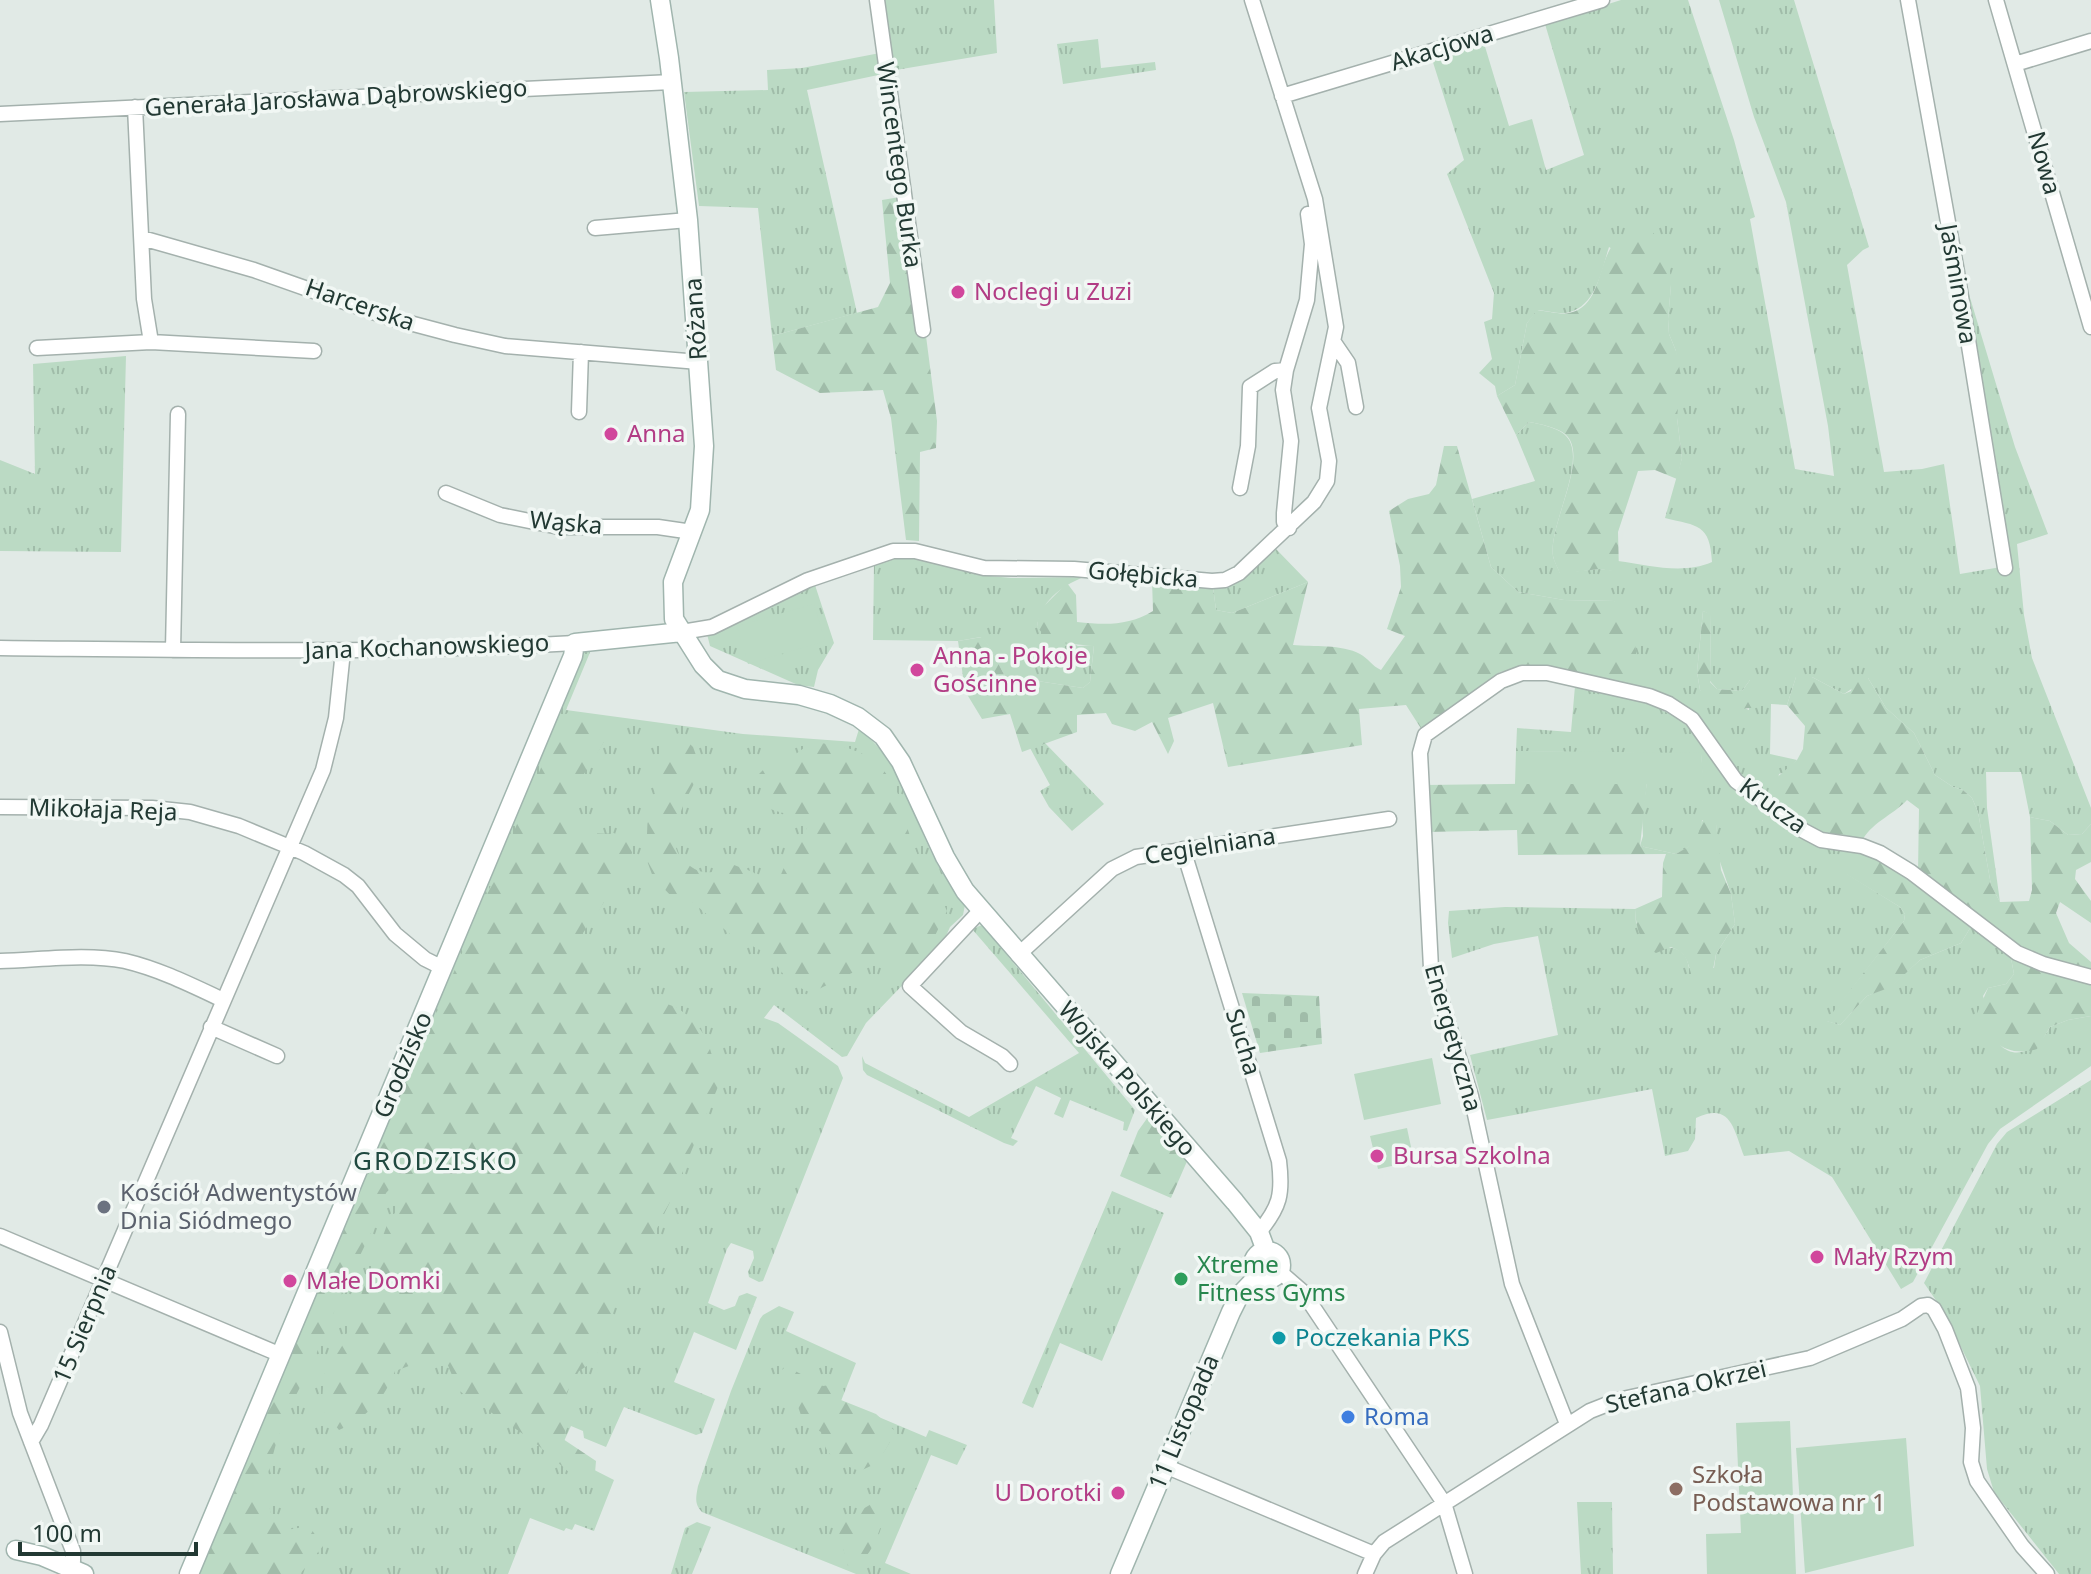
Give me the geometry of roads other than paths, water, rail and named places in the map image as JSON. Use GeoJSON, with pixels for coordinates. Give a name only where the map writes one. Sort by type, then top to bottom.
{"type":"FeatureCollection","features":[{"type":"Feature","properties":{"kind":"street","name":"Różana"},"geometry":{"type":"LineString","coordinates":[[660,0],[688,220],[704,472],[702,499],[673,582],[672,609],[682,632]]}},
{"type":"Feature","properties":{"kind":"street","name":"Wincentego Burka"},"geometry":{"type":"LineString","coordinates":[[877,0],[923,330]]}},
{"type":"Feature","properties":{"kind":"street","name":"Gołębicka"},"geometry":{"type":"LineString","coordinates":[[682,632],[712,627],[808,580],[893,551],[915,551],[984,568],[1074,569],[1225,580],[1239,573],[1314,502],[1327,481],[1329,461],[1319,408],[1336,327],[1315,199],[1252,0]]}},
{"type":"Feature","properties":{"kind":"street","name":"Akacjowa"},"geometry":{"type":"LineString","coordinates":[[1282,96],[1602,0]]}},
{"type":"Feature","properties":{"kind":"street","name":"Jaśminowa"},"geometry":{"type":"LineString","coordinates":[[1908,0],[1957,272],[2005,568]]}},
{"type":"Feature","properties":{"kind":"street","name":"Nowa"},"geometry":{"type":"LineString","coordinates":[[1996,0],[2091,327]]}},
{"type":"Feature","properties":{"kind":"street"},"geometry":{"type":"LineString","coordinates":[[2015,64],[2091,41]]}},
{"type":"Feature","properties":{"kind":"street","name":"Generała Jarosława Dąbrowskiego"},"geometry":{"type":"LineString","coordinates":[[0,114],[672,82]]}},
{"type":"Feature","properties":{"kind":"street"},"geometry":{"type":"LineString","coordinates":[[135,107],[145,320],[151,342]]}},
{"type":"Feature","properties":{"kind":"street"},"geometry":{"type":"LineString","coordinates":[[1289,528],[1284,522],[1284,513],[1291,441],[1283,390],[1307,300],[1312,244],[1301,154]]}},
{"type":"Feature","properties":{"kind":"street"},"geometry":{"type":"LineString","coordinates":[[595,228],[688,220]]}},
{"type":"Feature","properties":{"kind":"street","name":"Harcerska"},"geometry":{"type":"LineString","coordinates":[[142,238],[254,270],[387,317],[455,335],[505,346],[699,362]]}},
{"type":"Feature","properties":{"kind":"street"},"geometry":{"type":"LineString","coordinates":[[1333,341],[1348,363],[1356,407]]}},
{"type":"Feature","properties":{"kind":"street"},"geometry":{"type":"LineString","coordinates":[[37,348],[151,342],[314,351]]}},
{"type":"Feature","properties":{"kind":"street"},"geometry":{"type":"LineString","coordinates":[[579,412],[581,352]]}},
{"type":"Feature","properties":{"kind":"street"},"geometry":{"type":"LineString","coordinates":[[1240,488],[1248,446],[1250,387],[1275,371],[1286,370]]}},
{"type":"Feature","properties":{"kind":"street"},"geometry":{"type":"LineString","coordinates":[[173,650],[178,414]]}},
{"type":"Feature","properties":{"kind":"street","name":"Wąska"},"geometry":{"type":"LineString","coordinates":[[446,493],[500,515],[559,527],[658,527],[692,532]]}},
{"type":"Feature","properties":{"kind":"street","name":"Jana Kochanowskiego"},"geometry":{"type":"LineString","coordinates":[[0,648],[459,650],[682,632]]}},
{"type":"Feature","properties":{"kind":"street","name":"Wojska Polskiego"},"geometry":{"type":"LineString","coordinates":[[682,632],[703,665],[725,684],[812,698],[842,709],[883,736],[901,762],[955,875],[981,910],[1259,1232],[1266,1251]]}},
{"type":"Feature","properties":{"kind":"street","name":"Grodzisko"},"geometry":{"type":"LineString","coordinates":[[189,1574],[573,656],[575,643]]}},
{"type":"Feature","properties":{"kind":"street","name":"15 Sierpnia"},"geometry":{"type":"LineString","coordinates":[[31,1442],[323,770],[336,718],[343,651]]}},
{"type":"Feature","properties":{"kind":"street","name":"Krucza"},"geometry":{"type":"LineString","coordinates":[[1465,708],[1501,681],[1534,672],[1636,692],[1669,704],[1692,719],[1736,781],[1804,831],[1821,840],[1862,846],[1880,853],[1911,872],[2017,953],[2043,964],[2091,977]]}},
{"type":"Feature","properties":{"kind":"street","name":"Energetyczna"},"geometry":{"type":"LineString","coordinates":[[1465,708],[1425,735],[1421,744],[1431,968],[1471,1096],[1512,1284],[1567,1424]]}},
{"type":"Feature","properties":{"kind":"street","name":"Mikołaja Reja"},"geometry":{"type":"LineString","coordinates":[[0,807],[120,806],[190,812],[239,826],[344,875],[358,886],[395,934],[425,959],[443,968]]}},
{"type":"Feature","properties":{"kind":"street","name":"Cegielniana"},"geometry":{"type":"LineString","coordinates":[[1018,955],[1123,862],[1136,857],[1389,819]]}},
{"type":"Feature","properties":{"kind":"street","name":"Sucha"},"geometry":{"type":"LineString","coordinates":[[1183,849],[1279,1161],[1282,1186],[1276,1212],[1259,1232]]}},
{"type":"Feature","properties":{"kind":"street"},"geometry":{"type":"LineString","coordinates":[[981,910],[910,986],[961,1032],[1010,1064]]}},
{"type":"Feature","properties":{"kind":"street"},"geometry":{"type":"LineString","coordinates":[[0,961],[122,961],[165,973],[223,1000]]}},
{"type":"Feature","properties":{"kind":"street"},"geometry":{"type":"LineString","coordinates":[[211,1027],[277,1056]]}},
{"type":"Feature","properties":{"kind":"street"},"geometry":{"type":"LineString","coordinates":[[0,1236],[281,1355]]}},
{"type":"Feature","properties":{"kind":"street"},"geometry":{"type":"LineString","coordinates":[[1266,1251],[1278,1257],[1280,1272],[1270,1279],[1258,1276],[1254,1271],[1254,1259],[1266,1251]]}},
{"type":"Feature","properties":{"kind":"street"},"geometry":{"type":"LineString","coordinates":[[1280,1272],[1303,1292],[1444,1503],[1465,1574]]}},
{"type":"Feature","properties":{"kind":"street","name":"11 Listopada"},"geometry":{"type":"LineString","coordinates":[[1120,1574],[1231,1312],[1239,1296],[1258,1276]]}},
{"type":"Feature","properties":{"kind":"street","name":"Stefana Okrzei"},"geometry":{"type":"LineString","coordinates":[[1374,1554],[1384,1542],[1567,1424],[1618,1400],[1810,1358],[1928,1305],[1934,1309],[1955,1350],[1968,1388],[1973,1428],[1971,1462],[1977,1481],[2022,1546],[2047,1574]]}},
{"type":"Feature","properties":{"kind":"street"},"geometry":{"type":"LineString","coordinates":[[0,1332],[20,1413],[73,1551],[70,1572],[8,1546]]}},
{"type":"Feature","properties":{"kind":"street"},"geometry":{"type":"LineString","coordinates":[[1165,1466],[1374,1554],[1365,1574]]}},
{"type":"Feature","properties":{"kind":"place","name":"Noclegi u Zuzi"},"geometry":{"type":"Point","coordinates":[958,292]}},
{"type":"Feature","properties":{"kind":"place","name":"Anna"},"geometry":{"type":"Point","coordinates":[611,434]}},
{"type":"Feature","properties":{"kind":"place","name":"Anna - Pokoje Gościnne"},"geometry":{"type":"Point","coordinates":[917,670]}},
{"type":"Feature","properties":{"kind":"place","name":"Bursa Szkolna"},"geometry":{"type":"Point","coordinates":[1377,1156]}},
{"type":"Feature","properties":{"kind":"place","name":"Kościół Adwentystów Dnia Siódmego"},"geometry":{"type":"Point","coordinates":[104,1207]}},
{"type":"Feature","properties":{"kind":"place","name":"Mały Rzym"},"geometry":{"type":"Point","coordinates":[1817,1257]}},
{"type":"Feature","properties":{"kind":"place","name":"Xtreme Fitness Gyms"},"geometry":{"type":"Point","coordinates":[1181,1279]}},
{"type":"Feature","properties":{"kind":"place","name":"Małe Domki"},"geometry":{"type":"Point","coordinates":[290,1281]}},
{"type":"Feature","properties":{"kind":"place","name":"Poczekania PKS"},"geometry":{"type":"Point","coordinates":[1279,1338]}},
{"type":"Feature","properties":{"kind":"place","name":"Roma"},"geometry":{"type":"Point","coordinates":[1348,1417]}},
{"type":"Feature","properties":{"kind":"place","name":"Szkoła Podstawowa nr 1"},"geometry":{"type":"Point","coordinates":[1676,1489]}},
{"type":"Feature","properties":{"kind":"place","name":"U Dorotki"},"geometry":{"type":"Point","coordinates":[1118,1493]}},
{"type":"Feature","properties":{"kind":"district","name":"GRODZISKO"},"geometry":{"type":"Point","coordinates":[436,1161]}}]}
